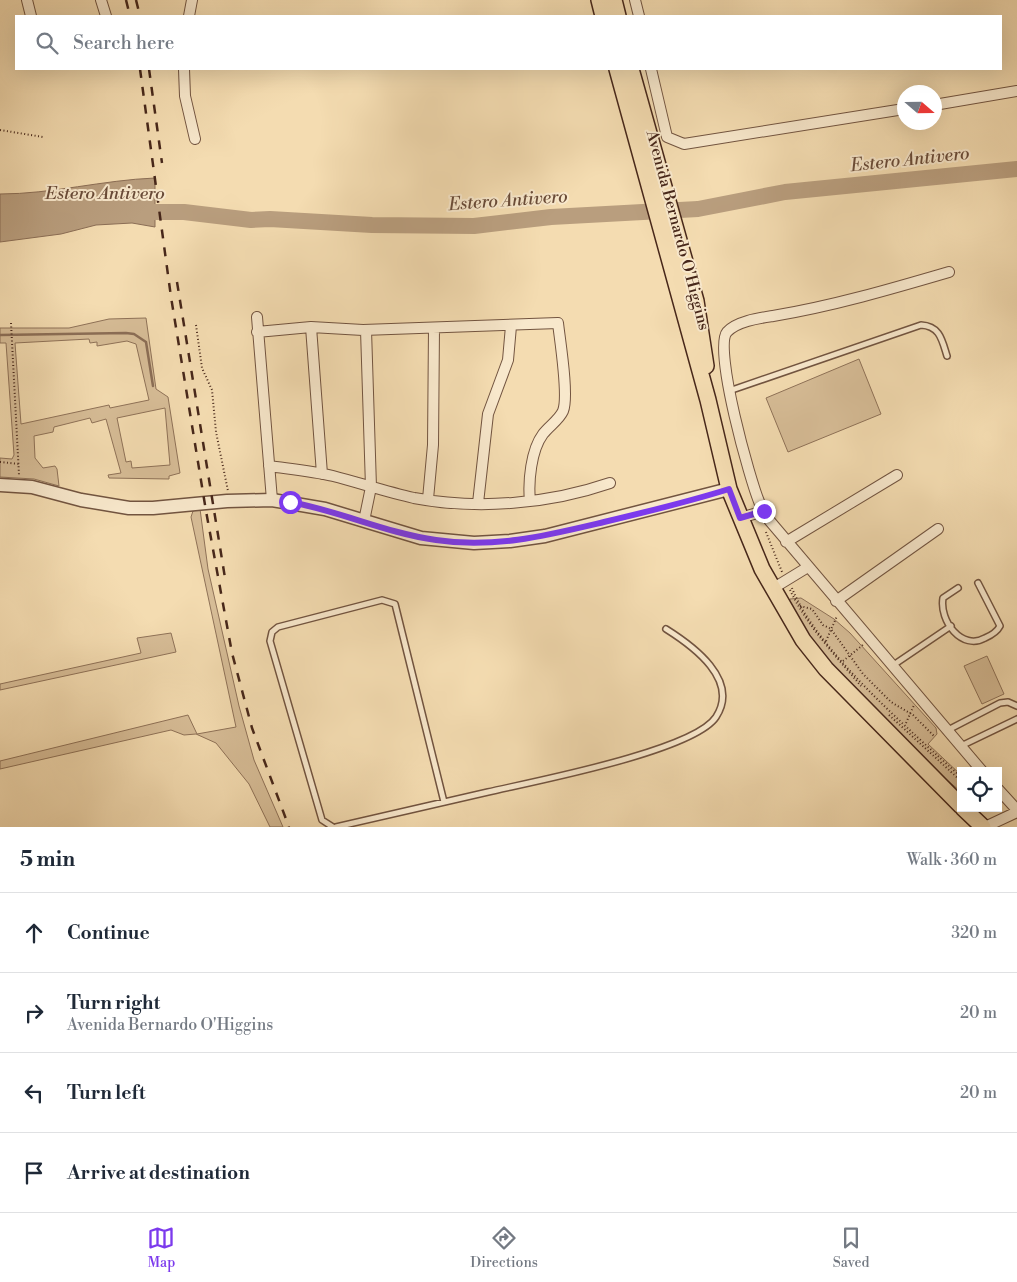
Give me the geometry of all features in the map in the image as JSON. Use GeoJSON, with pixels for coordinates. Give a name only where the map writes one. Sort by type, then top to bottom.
{"type":"FeatureCollection","features":[{"type":"Feature","properties":{"kind":"main road"},"geometry":{"type":"LineString","coordinates":[[599,0],[603,15]]}},
{"type":"Feature","properties":{"kind":"main road"},"geometry":{"type":"LineString","coordinates":[[614,0],[618,15]]}},
{"type":"Feature","properties":{"kind":"main road","name":"Avenida Bernardo O'Higgins"},"geometry":{"type":"LineString","coordinates":[[618,70],[638,122],[696,300],[706,367],[708,400]]}},
{"type":"Feature","properties":{"kind":"main road","name":"Avenida Bernardo O'Higgins"},"geometry":{"type":"LineString","coordinates":[[631,70],[638,122],[682,306],[708,400],[729,489],[740,518],[772,588],[803,640],[826,669],[957,802]]}},
{"type":"Feature","properties":{"kind":"main road","name":"Avenida Bernardo O'Higgins"},"geometry":{"type":"LineString","coordinates":[[968,812],[984,827]]}},
{"type":"Feature","properties":{"kind":"street"},"geometry":{"type":"LineString","coordinates":[[27,0],[31,15]]}},
{"type":"Feature","properties":{"kind":"street"},"geometry":{"type":"LineString","coordinates":[[101,0],[106,15]]}},
{"type":"Feature","properties":{"kind":"street"},"geometry":{"type":"LineString","coordinates":[[189,15],[192,0]]}},
{"type":"Feature","properties":{"kind":"street"},"geometry":{"type":"LineString","coordinates":[[635,0],[639,15]]}},
{"type":"Feature","properties":{"kind":"street"},"geometry":{"type":"LineString","coordinates":[[184,70],[186,96],[195,139]]}},
{"type":"Feature","properties":{"kind":"street"},"geometry":{"type":"LineString","coordinates":[[651,70],[667,137],[684,144],[897,111]]}},
{"type":"Feature","properties":{"kind":"street"},"geometry":{"type":"LineString","coordinates":[[942,104],[1017,91]]}},
{"type":"Feature","properties":{"kind":"street"},"geometry":{"type":"LineString","coordinates":[[950,272],[831,306],[762,318],[734,326],[727,332],[723,341],[729,391],[760,504],[764,511],[786,542],[978,767]]}},
{"type":"Feature","properties":{"kind":"street"},"geometry":{"type":"LineString","coordinates":[[257,317],[272,500]]}},
{"type":"Feature","properties":{"kind":"street"},"geometry":{"type":"LineString","coordinates":[[257,332],[311,327],[366,330],[558,323],[565,402],[558,418],[542,436],[536,451],[530,478],[530,501]]}},
{"type":"Feature","properties":{"kind":"street"},"geometry":{"type":"LineString","coordinates":[[478,503],[488,414],[508,360],[511,326]]}},
{"type":"Feature","properties":{"kind":"street"},"geometry":{"type":"LineString","coordinates":[[311,327],[322,474]]}},
{"type":"Feature","properties":{"kind":"street"},"geometry":{"type":"LineString","coordinates":[[428,499],[433,445],[434,328]]}},
{"type":"Feature","properties":{"kind":"street"},"geometry":{"type":"LineString","coordinates":[[364,520],[371,487],[366,330]]}},
{"type":"Feature","properties":{"kind":"street"},"geometry":{"type":"LineString","coordinates":[[269,466],[322,474],[428,499],[478,503],[530,501],[575,494],[610,483]]}},
{"type":"Feature","properties":{"kind":"street"},"geometry":{"type":"LineString","coordinates":[[786,542],[897,475]]}},
{"type":"Feature","properties":{"kind":"street"},"geometry":{"type":"LineString","coordinates":[[0,485],[32,487],[100,504],[129,508],[272,500],[308,505],[364,520],[404,534],[437,540],[501,542],[554,534],[729,489]]}},
{"type":"Feature","properties":{"kind":"street"},"geometry":{"type":"LineString","coordinates":[[740,518],[764,511]]}},
{"type":"Feature","properties":{"kind":"street"},"geometry":{"type":"LineString","coordinates":[[838,604],[938,528]]}},
{"type":"Feature","properties":{"kind":"street"},"geometry":{"type":"LineString","coordinates":[[772,588],[808,567]]}},
{"type":"Feature","properties":{"kind":"street"},"geometry":{"type":"LineString","coordinates":[[984,827],[1017,811],[1002,794]]}},
{"type":"Feature","properties":{"kind":"lane"},"geometry":{"type":"LineString","coordinates":[[729,391],[921,325],[931,325],[941,334],[947,356]]}},
{"type":"Feature","properties":{"kind":"lane"},"geometry":{"type":"LineString","coordinates":[[958,588],[946,595],[942,604],[951,626],[959,636],[972,643],[979,642],[998,630],[1000,626],[999,620],[978,583]]}},
{"type":"Feature","properties":{"kind":"lane"},"geometry":{"type":"LineString","coordinates":[[444,802],[395,604],[382,600],[278,627],[272,632],[270,641],[322,820],[334,827],[600,767],[671,744],[708,726],[716,717],[720,705],[722,693],[719,680],[711,666],[696,650],[666,629]]}},
{"type":"Feature","properties":{"kind":"lane"},"geometry":{"type":"LineString","coordinates":[[892,666],[951,626]]}},
{"type":"Feature","properties":{"kind":"lane"},"geometry":{"type":"LineString","coordinates":[[947,730],[1000,703],[1008,702],[1017,706]]}},
{"type":"Feature","properties":{"kind":"lane"},"geometry":{"type":"LineString","coordinates":[[960,746],[1017,719]]}},
{"type":"Feature","properties":{"kind":"path"},"geometry":{"type":"LineString","coordinates":[[0,130],[43,137]]}},
{"type":"Feature","properties":{"kind":"path"},"geometry":{"type":"LineString","coordinates":[[11,323],[20,486]]}},
{"type":"Feature","properties":{"kind":"path"},"geometry":{"type":"LineString","coordinates":[[196,325],[202,368],[212,390],[220,460],[230,501]]}},
{"type":"Feature","properties":{"kind":"path"},"geometry":{"type":"LineString","coordinates":[[0,462],[19,464]]}},
{"type":"Feature","properties":{"kind":"path"},"geometry":{"type":"LineString","coordinates":[[789,578],[800,606],[858,679],[957,773]]}},
{"type":"Feature","properties":{"kind":"path"},"geometry":{"type":"LineString","coordinates":[[826,641],[838,604]]}},
{"type":"Feature","properties":{"kind":"path"},"geometry":{"type":"LineString","coordinates":[[800,606],[812,609],[823,625],[831,629],[863,674],[891,702],[910,713],[935,737]]}},
{"type":"Feature","properties":{"kind":"path"},"geometry":{"type":"LineString","coordinates":[[843,661],[869,640]]}},
{"type":"Feature","properties":{"kind":"path"},"geometry":{"type":"LineString","coordinates":[[858,679],[863,674]]}},
{"type":"Feature","properties":{"kind":"path"},"geometry":{"type":"LineString","coordinates":[[905,724],[917,696]]}},
{"type":"Feature","properties":{"kind":"shaded area"},"geometry":{"type":"Polygon","coordinates":[[[146,318],[156,389],[168,397],[180,473],[169,476],[169,479],[109,478],[108,475],[121,473],[106,419],[92,423],[90,418],[54,427],[53,432],[34,436],[35,458],[43,468],[55,466],[59,486],[34,479],[0,477],[0,458],[12,459],[14,455],[6,343],[0,343],[0,328],[69,328],[109,319],[146,318]],[[89,339],[15,343],[21,424],[109,405],[110,408],[149,400],[136,344],[127,341],[97,346],[97,342],[90,343],[89,339]],[[165,408],[117,418],[126,462],[131,461],[132,468],[170,465],[165,408]]]}},
{"type":"Feature","properties":{"kind":"shaded area"},"geometry":{"type":"Polygon","coordinates":[[[859,359],[881,414],[788,452],[766,398],[859,359]]]}},
{"type":"Feature","properties":{"kind":"shaded area"},"geometry":{"type":"Polygon","coordinates":[[[200,509],[208,569],[239,706],[254,760],[283,827],[270,827],[249,784],[216,743],[196,734],[184,735],[171,730],[0,769],[0,761],[188,715],[197,734],[236,727],[191,517],[193,511],[200,509]]]}},
{"type":"Feature","properties":{"kind":"shaded area"},"geometry":{"type":"Polygon","coordinates":[[[801,598],[834,619],[850,633],[936,728],[937,734],[928,744],[957,771],[957,788],[867,702],[838,671],[800,621],[789,603],[790,599],[801,598]]]}},
{"type":"Feature","properties":{"kind":"shaded area"},"geometry":{"type":"Polygon","coordinates":[[[171,633],[176,652],[0,690],[0,684],[141,653],[137,638],[171,633]]]}},
{"type":"Feature","properties":{"kind":"shaded area"},"geometry":{"type":"Polygon","coordinates":[[[987,656],[1004,694],[982,704],[964,666],[987,656]]]}},
{"type":"Feature","properties":{"kind":"water"},"geometry":{"type":"Polygon","coordinates":[[[155,178],[155,227],[132,223],[96,225],[61,234],[0,242],[0,194],[39,192],[116,181],[155,178]]]}},
{"type":"Feature","properties":{"kind":"waterway","name":"Estero Antivero"},"geometry":{"type":"LineString","coordinates":[[134,212],[184,212],[251,220],[270,219],[372,225],[474,226],[551,217],[698,209],[785,192],[1017,169]]}},
{"type":"Feature","properties":{"kind":"waterway"},"geometry":{"type":"LineString","coordinates":[[0,335],[134,334],[146,342],[153,386]]}},
{"type":"Feature","properties":{"kind":"railway"},"geometry":{"type":"LineString","coordinates":[[126,0],[130,15]]}},
{"type":"Feature","properties":{"kind":"railway"},"geometry":{"type":"LineString","coordinates":[[136,0],[140,15]]}},
{"type":"Feature","properties":{"kind":"railway"},"geometry":{"type":"LineString","coordinates":[[140,70],[171,297],[206,511],[232,653],[252,728],[289,827]]}},
{"type":"Feature","properties":{"kind":"railway"},"geometry":{"type":"LineString","coordinates":[[149,70],[162,163]]}},
{"type":"Feature","properties":{"kind":"railway"},"geometry":{"type":"LineString","coordinates":[[177,282],[225,578]]}},
{"type":"Feature","properties":{"kind":"route"},"geometry":{"type":"LineString","coordinates":[[290,502],[325,509],[420,538],[474,543],[492,543],[545,536],[642,513],[729,489],[740,518],[764,511]]}}]}
